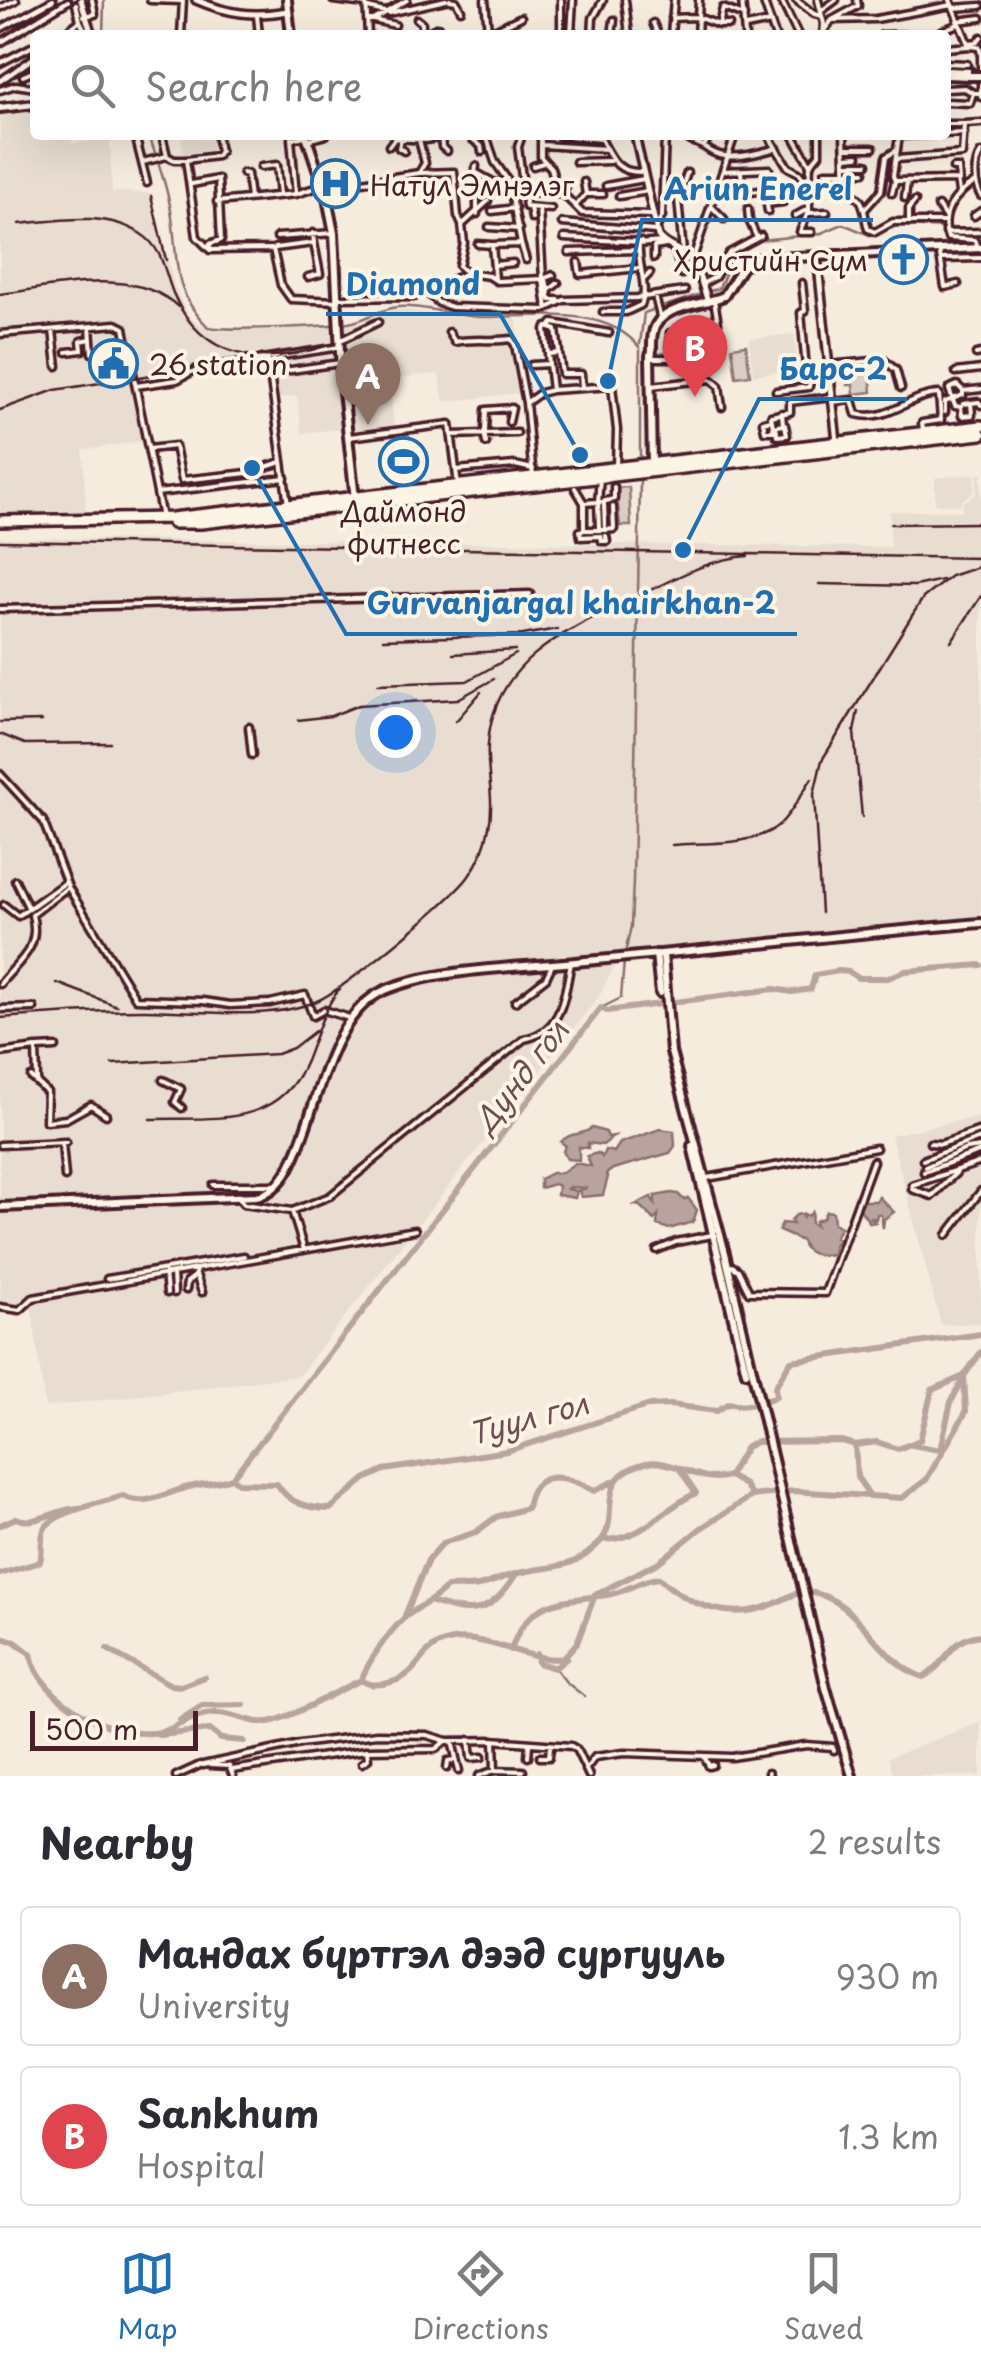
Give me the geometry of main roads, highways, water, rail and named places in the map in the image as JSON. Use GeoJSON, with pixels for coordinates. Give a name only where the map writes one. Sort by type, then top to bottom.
{"type":"FeatureCollection","features":[{"type":"Feature","properties":{"kind":"highway"},"geometry":{"type":"LineString","coordinates":[[0,523],[200,519],[503,484],[600,477],[649,466],[981,426]]}},
{"type":"Feature","properties":{"kind":"highway"},"geometry":{"type":"LineString","coordinates":[[792,451],[837,442],[981,434]]}},
{"type":"Feature","properties":{"kind":"highway"},"geometry":{"type":"LineString","coordinates":[[387,498],[458,485],[503,484],[533,473],[633,470]]}},
{"type":"Feature","properties":{"kind":"main road"},"geometry":{"type":"LineString","coordinates":[[287,0],[290,30]]}},
{"type":"Feature","properties":{"kind":"main road"},"geometry":{"type":"LineString","coordinates":[[951,70],[981,70]]}},
{"type":"Feature","properties":{"kind":"main road"},"geometry":{"type":"LineString","coordinates":[[0,108],[30,105]]}},
{"type":"Feature","properties":{"kind":"main road"},"geometry":{"type":"LineString","coordinates":[[307,140],[334,233],[340,363],[354,501]]}},
{"type":"Feature","properties":{"kind":"main road"},"geometry":{"type":"LineString","coordinates":[[649,466],[650,334],[660,314],[707,295],[728,292],[742,267],[754,259],[980,248]]}},
{"type":"Feature","properties":{"kind":"main road"},"geometry":{"type":"LineString","coordinates":[[651,358],[654,331],[661,318],[707,295]]}},
{"type":"Feature","properties":{"kind":"main road"},"geometry":{"type":"LineString","coordinates":[[343,396],[354,501]]}},
{"type":"Feature","properties":{"kind":"main road"},"geometry":{"type":"LineString","coordinates":[[0,1207],[266,1194],[280,1185],[290,1170],[337,1038],[349,1018],[372,998],[396,986],[552,964],[981,922]]}},
{"type":"Feature","properties":{"kind":"main road"},"geometry":{"type":"LineString","coordinates":[[660,954],[673,1079],[712,1236],[721,1254]]}},
{"type":"Feature","properties":{"kind":"main road"},"geometry":{"type":"LineString","coordinates":[[663,1011],[801,1598],[849,1776]]}},
{"type":"Feature","properties":{"kind":"waterway"},"geometry":{"type":"LineString","coordinates":[[103,30],[104,0]]}},
{"type":"Feature","properties":{"kind":"waterway"},"geometry":{"type":"LineString","coordinates":[[151,140],[169,201],[178,273],[187,300],[208,327],[342,324],[391,308],[407,307],[480,317],[566,316],[607,324],[640,348],[640,461]]}},
{"type":"Feature","properties":{"kind":"waterway"},"geometry":{"type":"LineString","coordinates":[[640,344],[644,313],[719,288],[733,256],[760,240],[819,234],[843,224],[872,236],[897,226],[981,229]]}},
{"type":"Feature","properties":{"kind":"waterway"},"geometry":{"type":"LineString","coordinates":[[625,954],[633,881],[640,479]]}},
{"type":"Feature","properties":{"kind":"waterway"},"geometry":{"type":"LineString","coordinates":[[601,1008],[621,998],[624,961]]}},
{"type":"Feature","properties":{"kind":"waterway","name":"Дунд гол"},"geometry":{"type":"LineString","coordinates":[[232,1478],[601,1008],[607,1011],[774,989],[792,992],[811,989],[815,975],[839,971],[858,978],[888,978],[905,971],[981,965]]}},
{"type":"Feature","properties":{"kind":"waterway","name":"Туул гол"},"geometry":{"type":"LineString","coordinates":[[0,1574],[40,1562],[44,1530],[56,1518],[123,1496],[147,1500],[232,1478],[238,1483],[277,1484],[300,1504],[330,1509],[365,1479],[384,1470],[507,1451],[647,1406],[716,1411],[729,1403],[753,1404],[776,1396],[775,1387],[791,1361],[981,1334]]}},
{"type":"Feature","properties":{"kind":"waterway","name":"Туул гол"},"geometry":{"type":"LineString","coordinates":[[0,1638],[14,1641],[31,1654],[37,1671],[63,1701],[82,1714],[122,1730],[160,1732],[201,1715],[217,1713],[262,1722],[277,1720],[361,1680],[396,1626],[447,1587],[478,1586],[560,1566],[590,1552],[606,1532],[617,1480],[639,1465],[662,1463],[717,1478],[729,1476],[746,1447],[756,1442],[842,1441],[855,1445],[857,1477],[870,1496],[902,1498],[926,1480],[966,1412],[964,1376],[981,1352]]}},
{"type":"Feature","properties":{"kind":"waterway","name":"Туул гол"},"geometry":{"type":"LineString","coordinates":[[855,1445],[877,1442],[898,1449],[920,1440],[932,1390],[964,1376]]}},
{"type":"Feature","properties":{"kind":"waterway"},"geometry":{"type":"LineString","coordinates":[[912,1445],[940,1450],[951,1402],[964,1377]]}},
{"type":"Feature","properties":{"kind":"waterway"},"geometry":{"type":"LineString","coordinates":[[602,1540],[630,1535],[696,1493],[679,1468]]}},
{"type":"Feature","properties":{"kind":"waterway","name":"Туул гол"},"geometry":{"type":"LineString","coordinates":[[729,1476],[745,1485],[752,1496]]}},
{"type":"Feature","properties":{"kind":"waterway","name":"Туул гол"},"geometry":{"type":"LineString","coordinates":[[404,1618],[428,1560],[443,1543],[476,1532],[496,1517],[527,1508],[530,1495],[543,1480],[561,1478],[594,1491],[614,1481]]}},
{"type":"Feature","properties":{"kind":"waterway","name":"Туул гол"},"geometry":{"type":"LineString","coordinates":[[361,1680],[374,1684],[395,1681],[410,1672],[431,1649],[454,1640],[470,1639],[534,1656],[563,1658],[577,1643],[595,1595],[659,1562],[701,1528],[752,1496],[793,1491],[869,1496]]}},
{"type":"Feature","properties":{"kind":"waterway","name":"Туул гол"},"geometry":{"type":"LineString","coordinates":[[0,1525],[16,1518],[38,1519],[79,1508]]}},
{"type":"Feature","properties":{"kind":"waterway","name":"Туул гол"},"geometry":{"type":"LineString","coordinates":[[432,1602],[459,1609],[481,1608],[499,1597],[516,1574]]}},
{"type":"Feature","properties":{"kind":"waterway","name":"Туул гол"},"geometry":{"type":"LineString","coordinates":[[511,1650],[527,1620],[549,1605],[614,1594],[659,1578],[698,1604],[727,1611],[756,1610],[802,1592],[825,1596],[841,1605],[893,1658],[923,1677],[961,1641],[981,1635]]}},
{"type":"Feature","properties":{"kind":"waterway"},"geometry":{"type":"LineString","coordinates":[[107,1649],[171,1685],[181,1686],[204,1677]]}},
{"type":"Feature","properties":{"kind":"waterway"},"geometry":{"type":"LineString","coordinates":[[537,1654],[538,1663],[555,1668],[567,1658]]}},
{"type":"Feature","properties":{"kind":"waterway"},"geometry":{"type":"LineString","coordinates":[[555,1668],[585,1697]]}},
{"type":"Feature","properties":{"kind":"waterway"},"geometry":{"type":"LineString","coordinates":[[180,1720],[202,1706],[244,1705]]}},
{"type":"Feature","properties":{"kind":"waterway"},"geometry":{"type":"LineString","coordinates":[[159,1735],[210,1730],[221,1739],[244,1741]]}},
{"type":"Feature","properties":{"kind":"railway"},"geometry":{"type":"LineString","coordinates":[[151,196],[166,260]]}},
{"type":"Feature","properties":{"kind":"railway"},"geometry":{"type":"LineString","coordinates":[[20,224],[98,220],[141,234],[158,253],[186,316],[218,346],[238,353],[281,356],[329,345]]}},
{"type":"Feature","properties":{"kind":"railway"},"geometry":{"type":"LineString","coordinates":[[0,294],[68,284],[117,283],[140,286],[178,307]]}},
{"type":"Feature","properties":{"kind":"railway"},"geometry":{"type":"LineString","coordinates":[[0,410],[55,390],[243,361]]}},
{"type":"Feature","properties":{"kind":"railway"},"geometry":{"type":"LineString","coordinates":[[891,524],[981,523]]}},
{"type":"Feature","properties":{"kind":"railway"},"geometry":{"type":"LineString","coordinates":[[0,541],[981,558]]}},
{"type":"Feature","properties":{"kind":"railway"},"geometry":{"type":"LineString","coordinates":[[0,1018],[126,1010],[254,1013],[298,1007],[330,993],[421,923],[473,871],[491,817],[488,744],[493,716],[518,671],[557,638],[604,612],[701,567],[748,556]]}},
{"type":"Feature","properties":{"kind":"railway"},"geometry":{"type":"LineString","coordinates":[[821,913],[814,794],[822,760],[923,598],[951,576],[981,566]]}},
{"type":"Feature","properties":{"kind":"railway"},"geometry":{"type":"LineString","coordinates":[[819,584],[915,586],[942,580]]}},
{"type":"Feature","properties":{"kind":"railway"},"geometry":{"type":"LineString","coordinates":[[951,642],[981,596]]}},
{"type":"Feature","properties":{"kind":"railway"},"geometry":{"type":"LineString","coordinates":[[383,639],[523,635],[557,629]]}},
{"type":"Feature","properties":{"kind":"railway"},"geometry":{"type":"LineString","coordinates":[[453,654],[515,650]]}},
{"type":"Feature","properties":{"kind":"railway"},"geometry":{"type":"LineString","coordinates":[[378,684],[467,681],[516,654]]}},
{"type":"Feature","properties":{"kind":"railway"},"geometry":{"type":"LineString","coordinates":[[298,720],[331,716],[359,705],[458,699],[494,679]]}},
{"type":"Feature","properties":{"kind":"railway"},"geometry":{"type":"LineString","coordinates":[[456,721],[481,692]]}},
{"type":"Feature","properties":{"kind":"railway"},"geometry":{"type":"LineString","coordinates":[[858,711],[854,732],[862,817]]}},
{"type":"Feature","properties":{"kind":"railway"},"geometry":{"type":"LineString","coordinates":[[0,722],[42,721]]}},
{"type":"Feature","properties":{"kind":"railway"},"geometry":{"type":"LineString","coordinates":[[0,734],[25,744],[110,743]]}},
{"type":"Feature","properties":{"kind":"railway"},"geometry":{"type":"LineString","coordinates":[[672,845],[757,837],[780,824],[812,778]]}},
{"type":"Feature","properties":{"kind":"railway"},"geometry":{"type":"LineString","coordinates":[[57,983],[117,1006]]}},
{"type":"Feature","properties":{"kind":"railway"},"geometry":{"type":"LineString","coordinates":[[150,1119],[241,1115],[279,1098],[294,1083],[339,989]]}},
{"type":"Feature","properties":{"kind":"railway"},"geometry":{"type":"LineString","coordinates":[[112,1064],[277,1054],[293,1048],[315,1031]]}},
{"type":"Feature","properties":{"kind":"place","name":"Натул Эмнэлэг"},"geometry":{"type":"Point","coordinates":[335,184]}},
{"type":"Feature","properties":{"kind":"place","name":"Христийн Сүм"},"geometry":{"type":"Point","coordinates":[903,259]}},
{"type":"Feature","properties":{"kind":"place","name":"26 station"},"geometry":{"type":"Point","coordinates":[114,363]}},
{"type":"Feature","properties":{"kind":"place","name":"Ariun Enerel"},"geometry":{"type":"Point","coordinates":[608,381]}},
{"type":"Feature","properties":{"kind":"place","name":"Sankhum"},"geometry":{"type":"Point","coordinates":[695,397]}},
{"type":"Feature","properties":{"kind":"place","name":"Мандах бүртгэл дээд сургууль"},"geometry":{"type":"Point","coordinates":[368,425]}},
{"type":"Feature","properties":{"kind":"place","name":"Diamond"},"geometry":{"type":"Point","coordinates":[580,455]}},
{"type":"Feature","properties":{"kind":"place","name":"Даймонд фитнесс"},"geometry":{"type":"Point","coordinates":[404,462]}},
{"type":"Feature","properties":{"kind":"place","name":"Gurvanjargal khairkhan-2"},"geometry":{"type":"Point","coordinates":[252,468]}},
{"type":"Feature","properties":{"kind":"place","name":"Барс-2"},"geometry":{"type":"Point","coordinates":[683,550]}}]}
